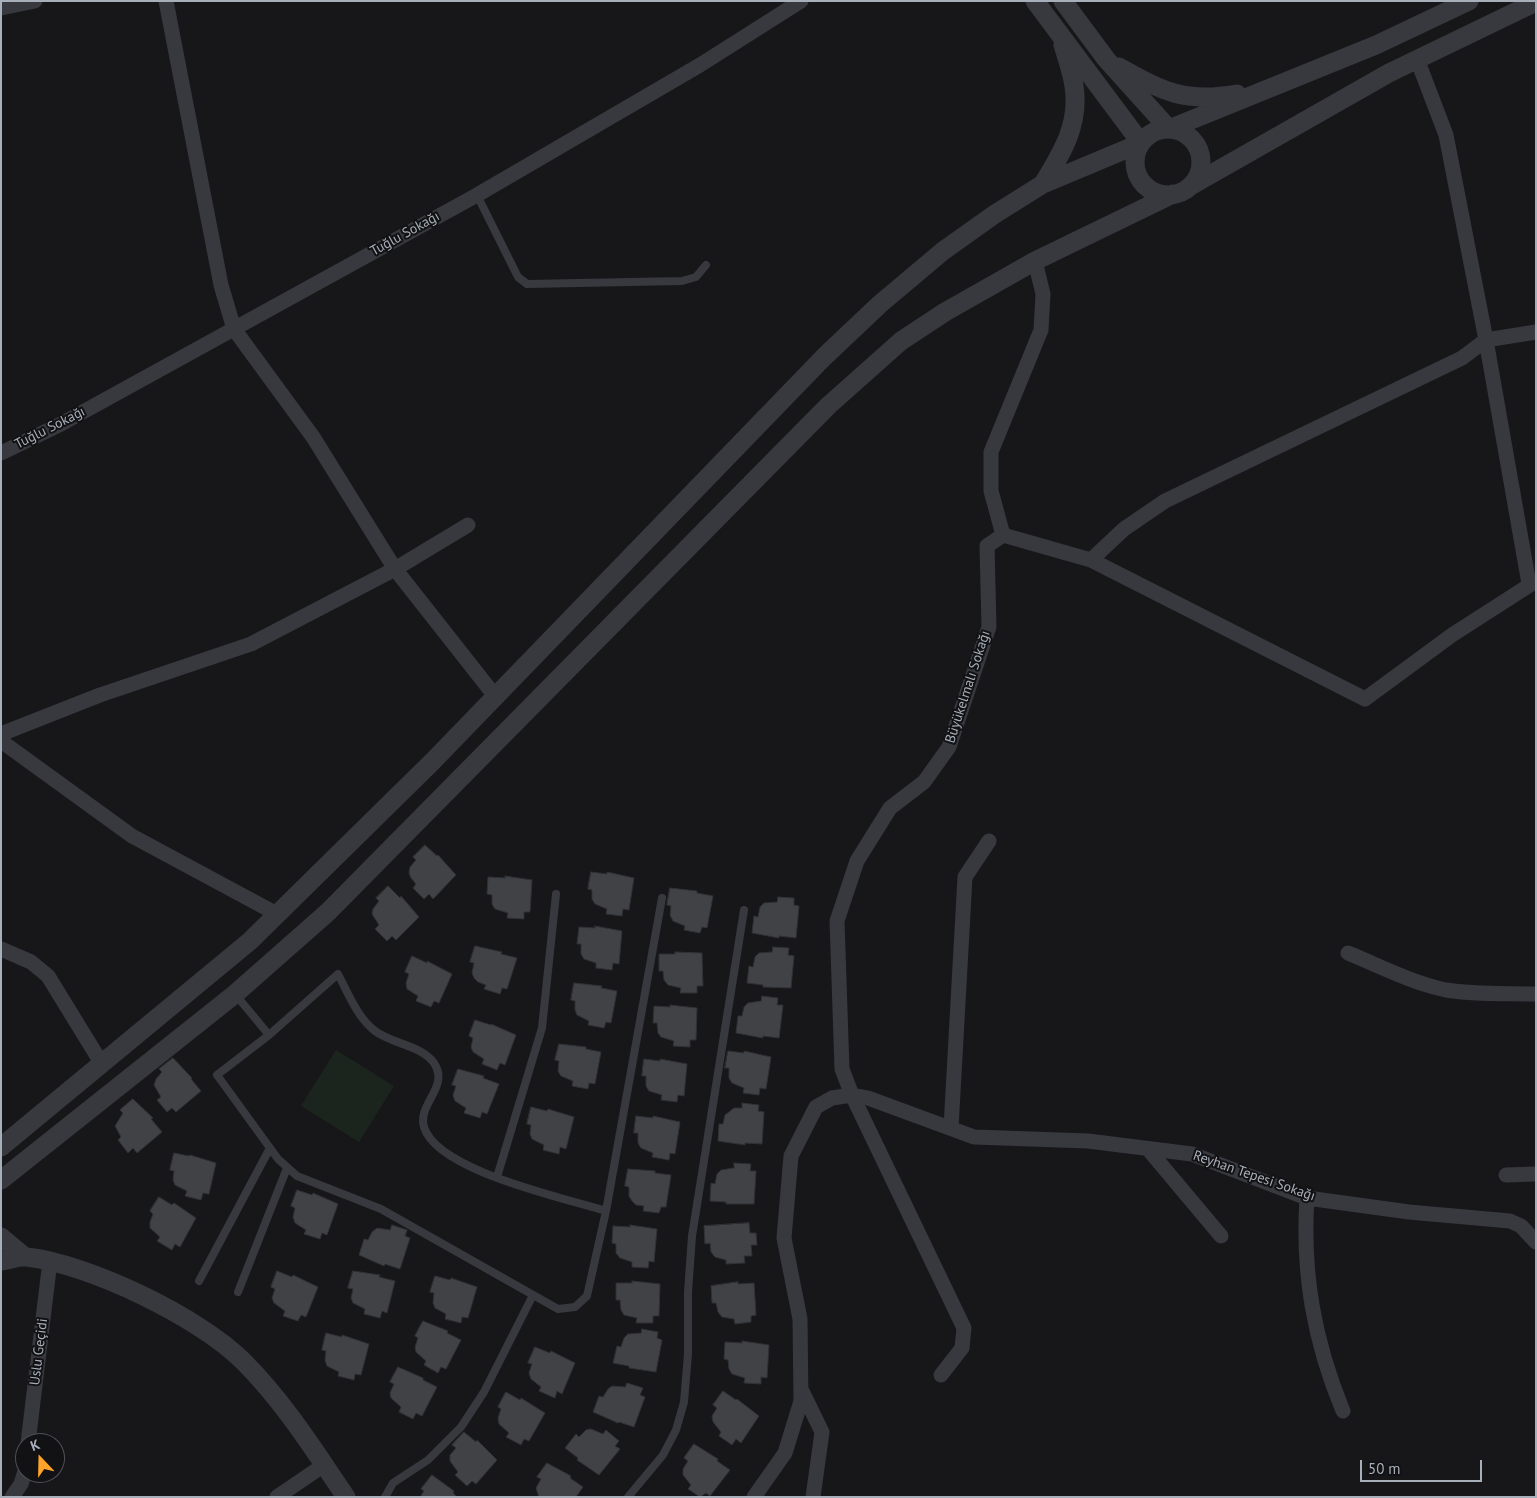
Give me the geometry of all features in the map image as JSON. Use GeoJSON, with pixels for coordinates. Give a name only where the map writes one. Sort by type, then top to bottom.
{"type":"FeatureCollection","features":[{"type":"Feature","properties":{"kind":"street"},"geometry":{"type":"LineString","coordinates":[[1,8],[35,1]]}},
{"type":"Feature","properties":{"kind":"street"},"geometry":{"type":"LineString","coordinates":[[166,1],[221,285],[234,329],[313,437],[395,569],[495,696]]}},
{"type":"Feature","properties":{"kind":"street","name":"Tuğlu Sokağı"},"geometry":{"type":"LineString","coordinates":[[1,453],[61,424],[477,195],[692,70],[801,1]]}},
{"type":"Feature","properties":{"kind":"street"},"geometry":{"type":"LineString","coordinates":[[1035,1],[1141,143]]}},
{"type":"Feature","properties":{"kind":"street"},"geometry":{"type":"LineString","coordinates":[[1063,1],[1106,60],[1169,128],[1189,136],[1201,154],[1200,170],[1192,185]]}},
{"type":"Feature","properties":{"kind":"street"},"geometry":{"type":"LineString","coordinates":[[1,1147],[250,941],[433,761],[854,328],[943,251],[1043,184],[1141,143],[1158,130],[1169,128],[1275,87],[1376,45],[1469,1]]}},
{"type":"Feature","properties":{"kind":"street"},"geometry":{"type":"LineString","coordinates":[[1,1180],[235,994],[328,912],[857,379],[901,341],[945,312],[1035,261],[1192,185],[1389,73],[1536,2]]}},
{"type":"Feature","properties":{"kind":"street"},"geometry":{"type":"LineString","coordinates":[[1043,184],[1069,139],[1076,111],[1074,86],[1060,34]]}},
{"type":"Feature","properties":{"kind":"street"},"geometry":{"type":"LineString","coordinates":[[1035,261],[1043,294],[1041,330],[991,452],[991,491],[1003,535],[1091,560],[1365,699],[1452,635],[1532,582],[1446,135],[1417,59]]}},
{"type":"Feature","properties":{"kind":"street"},"geometry":{"type":"LineString","coordinates":[[1106,60],[1150,84],[1178,96],[1210,98],[1275,87]]}},
{"type":"Feature","properties":{"kind":"street"},"geometry":{"type":"LineString","coordinates":[[1141,143],[1135,163],[1138,174],[1152,190],[1162,194],[1173,194]]}},
{"type":"Feature","properties":{"kind":"street"},"geometry":{"type":"LineString","coordinates":[[1091,560],[1124,529],[1165,500],[1462,358],[1486,340],[1536,332]]}},
{"type":"Feature","properties":{"kind":"street"},"geometry":{"type":"LineString","coordinates":[[1,734],[100,695],[251,644],[395,569],[468,525]]}},
{"type":"Feature","properties":{"kind":"street","name":"Büyükelmalı Sokağı"},"geometry":{"type":"LineString","coordinates":[[852,1095],[842,1069],[838,921],[857,861],[890,808],[924,782],[949,747],[989,627],[987,546],[1003,535]]}},
{"type":"Feature","properties":{"kind":"street"},"geometry":{"type":"LineString","coordinates":[[1,741],[132,836],[277,914]]}},
{"type":"Feature","properties":{"kind":"street"},"geometry":{"type":"LineString","coordinates":[[951,1128],[965,877],[989,841]]}},
{"type":"Feature","properties":{"kind":"street"},"geometry":{"type":"LineString","coordinates":[[1,949],[31,962],[48,976],[102,1064]]}},
{"type":"Feature","properties":{"kind":"street"},"geometry":{"type":"LineString","coordinates":[[1348,953],[1415,981],[1444,989],[1469,993],[1536,994]]}},
{"type":"Feature","properties":{"kind":"street"},"geometry":{"type":"LineString","coordinates":[[754,1497],[784,1453],[801,1401],[800,1319],[784,1238],[791,1156],[816,1107],[832,1098],[852,1095],[962,1319],[964,1338],[962,1348],[941,1375]]}},
{"type":"Feature","properties":{"kind":"street","name":"Reyhan Tepesi Sokağı"},"geometry":{"type":"LineString","coordinates":[[852,1095],[868,1098],[974,1137],[1088,1141],[1192,1154],[1307,1198],[1409,1212],[1510,1221],[1521,1226],[1536,1242]]}},
{"type":"Feature","properties":{"kind":"street"},"geometry":{"type":"LineString","coordinates":[[1148,1148],[1221,1236]]}},
{"type":"Feature","properties":{"kind":"street"},"geometry":{"type":"LineString","coordinates":[[1506,1175],[1536,1174]]}},
{"type":"Feature","properties":{"kind":"street"},"geometry":{"type":"LineString","coordinates":[[1307,1198],[1306,1261],[1310,1300],[1321,1353],[1343,1411]]}},
{"type":"Feature","properties":{"kind":"street"},"geometry":{"type":"LineString","coordinates":[[1,1237],[25,1257]]}},
{"type":"Feature","properties":{"kind":"street"},"geometry":{"type":"LineString","coordinates":[[1,1260],[25,1257],[50,1261],[107,1280],[204,1330],[242,1360],[275,1395],[346,1497]]}},
{"type":"Feature","properties":{"kind":"street","name":"Uslu Geçidi"},"geometry":{"type":"LineString","coordinates":[[29,1433],[50,1261]]}},
{"type":"Feature","properties":{"kind":"street"},"geometry":{"type":"LineString","coordinates":[[801,1389],[822,1432],[813,1497]]}},
{"type":"Feature","properties":{"kind":"street"},"geometry":{"type":"LineString","coordinates":[[277,1497],[324,1465]]}},
{"type":"Feature","properties":{"kind":"street"},"geometry":{"type":"LineString","coordinates":[[12,1497],[21,1483]]}},
{"type":"Feature","properties":{"kind":"lane"},"geometry":{"type":"LineString","coordinates":[[477,195],[518,277],[527,284],[682,281],[696,277],[706,265]]}},
{"type":"Feature","properties":{"kind":"lane"},"geometry":{"type":"LineString","coordinates":[[497,1177],[542,1028],[556,894]]}},
{"type":"Feature","properties":{"kind":"lane"},"geometry":{"type":"LineString","coordinates":[[606,1211],[497,1177],[458,1161],[438,1145],[427,1133],[424,1115],[439,1083],[436,1067],[424,1055],[376,1032],[357,1010],[338,974],[269,1035],[217,1075],[270,1148],[287,1168],[309,1182],[380,1209],[558,1310],[569,1310],[584,1301],[587,1296],[606,1211],[662,898]]}},
{"type":"Feature","properties":{"kind":"lane"},"geometry":{"type":"LineString","coordinates":[[628,1497],[663,1455],[676,1430],[684,1402],[688,1354],[688,1292],[692,1236],[744,910]]}},
{"type":"Feature","properties":{"kind":"lane"},"geometry":{"type":"LineString","coordinates":[[235,994],[269,1035]]}},
{"type":"Feature","properties":{"kind":"lane"},"geometry":{"type":"LineString","coordinates":[[199,1281],[270,1148]]}},
{"type":"Feature","properties":{"kind":"lane"},"geometry":{"type":"LineString","coordinates":[[238,1292],[287,1168]]}},
{"type":"Feature","properties":{"kind":"lane"},"geometry":{"type":"LineString","coordinates":[[385,1497],[393,1483],[428,1460],[460,1427],[484,1392],[533,1295]]}},
{"type":"Feature","properties":{"kind":"shaded area"},"geometry":{"type":"Polygon","coordinates":[[[336,1050],[394,1086],[359,1142],[301,1106],[336,1050]]]}},
{"type":"Feature","properties":{"kind":"building"},"geometry":{"type":"Polygon","coordinates":[[[425,845],[438,855],[456,875],[433,899],[429,894],[424,899],[413,888],[416,884],[409,873],[410,867],[416,860],[413,857],[425,845]]]}},
{"type":"Feature","properties":{"kind":"building"},"geometry":{"type":"Polygon","coordinates":[[[591,872],[607,874],[607,872],[634,878],[629,910],[623,909],[622,916],[606,914],[607,909],[595,904],[592,899],[592,890],[588,889],[591,872]]]}},
{"type":"Feature","properties":{"kind":"building"},"geometry":{"type":"Polygon","coordinates":[[[505,876],[532,880],[530,912],[524,912],[524,919],[507,918],[508,913],[495,909],[492,904],[492,895],[487,894],[488,877],[505,878],[505,876]]]}},
{"type":"Feature","properties":{"kind":"building"},"geometry":{"type":"Polygon","coordinates":[[[388,886],[400,898],[401,896],[419,917],[396,940],[392,936],[387,941],[375,929],[379,925],[372,914],[379,901],[376,898],[388,886]]]}},
{"type":"Feature","properties":{"kind":"building"},"geometry":{"type":"Polygon","coordinates":[[[670,888],[697,891],[697,893],[713,896],[707,928],[702,927],[700,933],[684,930],[685,926],[673,921],[670,915],[671,906],[667,905],[670,888]]]}},
{"type":"Feature","properties":{"kind":"building"},"geometry":{"type":"Polygon","coordinates":[[[778,897],[794,898],[794,905],[799,906],[796,938],[779,936],[779,938],[752,933],[754,916],[758,917],[760,907],[764,903],[777,902],[778,897]]]}},
{"type":"Feature","properties":{"kind":"building"},"geometry":{"type":"Polygon","coordinates":[[[595,926],[622,931],[619,964],[613,963],[612,970],[596,968],[596,963],[584,959],[581,954],[581,944],[577,944],[579,927],[595,928],[595,926]]]}},
{"type":"Feature","properties":{"kind":"building"},"geometry":{"type":"Polygon","coordinates":[[[475,946],[502,952],[501,954],[517,958],[507,989],[502,988],[500,994],[484,989],[486,985],[474,978],[472,973],[474,963],[470,962],[475,946]]]}},
{"type":"Feature","properties":{"kind":"building"},"geometry":{"type":"Polygon","coordinates":[[[773,947],[789,948],[788,955],[794,956],[791,988],[763,987],[763,985],[747,983],[749,966],[753,967],[755,957],[759,953],[772,952],[773,947]]]}},
{"type":"Feature","properties":{"kind":"building"},"geometry":{"type":"Polygon","coordinates":[[[675,952],[702,953],[703,986],[697,986],[697,993],[680,993],[681,988],[668,985],[664,980],[663,971],[659,971],[659,954],[675,954],[675,952]]]}},
{"type":"Feature","properties":{"kind":"building"},"geometry":{"type":"Polygon","coordinates":[[[412,956],[427,963],[427,961],[452,974],[439,1003],[434,1001],[431,1007],[416,1001],[418,996],[407,989],[406,983],[409,974],[405,972],[412,956]]]}},
{"type":"Feature","properties":{"kind":"building"},"geometry":{"type":"Polygon","coordinates":[[[574,983],[602,986],[601,988],[617,991],[611,1023],[606,1022],[604,1028],[588,1025],[589,1021],[577,1015],[575,1001],[571,1000],[574,983]]]}},
{"type":"Feature","properties":{"kind":"building"},"geometry":{"type":"Polygon","coordinates":[[[762,996],[778,998],[777,1005],[783,1005],[779,1038],[763,1036],[763,1038],[736,1033],[738,1016],[742,1016],[744,1007],[748,1003],[761,1001],[762,996]]]}},
{"type":"Feature","properties":{"kind":"building"},"geometry":{"type":"Polygon","coordinates":[[[670,1005],[697,1008],[696,1040],[690,1040],[690,1047],[673,1046],[674,1041],[661,1037],[658,1033],[657,1023],[653,1023],[654,1006],[670,1007],[670,1005]]]}},
{"type":"Feature","properties":{"kind":"building"},"geometry":{"type":"Polygon","coordinates":[[[475,1020],[491,1024],[516,1035],[505,1065],[500,1063],[497,1070],[482,1064],[484,1059],[473,1052],[471,1047],[473,1038],[469,1036],[475,1020]]]}},
{"type":"Feature","properties":{"kind":"building"},"geometry":{"type":"Polygon","coordinates":[[[559,1044],[586,1047],[586,1049],[601,1052],[595,1084],[589,1083],[588,1089],[572,1086],[573,1081],[561,1076],[558,1071],[559,1061],[555,1060],[559,1044]]]}},
{"type":"Feature","properties":{"kind":"building"},"geometry":{"type":"Polygon","coordinates":[[[728,1051],[744,1053],[744,1051],[771,1057],[766,1089],[760,1088],[759,1095],[743,1093],[744,1088],[732,1083],[729,1078],[729,1068],[725,1068],[728,1051]]]}},
{"type":"Feature","properties":{"kind":"building"},"geometry":{"type":"Polygon","coordinates":[[[173,1058],[192,1078],[201,1091],[176,1112],[172,1108],[167,1112],[157,1100],[161,1097],[154,1085],[162,1072],[159,1069],[173,1058]]]}},
{"type":"Feature","properties":{"kind":"building"},"geometry":{"type":"Polygon","coordinates":[[[644,1059],[660,1061],[660,1059],[687,1064],[684,1096],[678,1095],[677,1102],[661,1100],[662,1095],[649,1091],[646,1086],[646,1076],[642,1076],[644,1059]]]}},
{"type":"Feature","properties":{"kind":"building"},"geometry":{"type":"Polygon","coordinates":[[[458,1069],[484,1076],[483,1078],[499,1084],[487,1114],[482,1112],[480,1118],[464,1113],[466,1108],[455,1101],[453,1095],[456,1086],[452,1085],[458,1069]]]}},
{"type":"Feature","properties":{"kind":"building"},"geometry":{"type":"Polygon","coordinates":[[[133,1099],[153,1118],[151,1119],[162,1132],[137,1153],[133,1148],[128,1153],[118,1140],[121,1137],[115,1126],[123,1113],[120,1110],[133,1099]]]}},
{"type":"Feature","properties":{"kind":"building"},"geometry":{"type":"Polygon","coordinates":[[[742,1103],[759,1105],[758,1111],[764,1112],[762,1144],[745,1143],[745,1145],[718,1141],[719,1124],[723,1124],[725,1115],[734,1108],[742,1108],[742,1103]]]}},
{"type":"Feature","properties":{"kind":"building"},"geometry":{"type":"Polygon","coordinates":[[[531,1107],[547,1111],[548,1109],[574,1117],[566,1149],[560,1147],[559,1154],[543,1150],[544,1145],[532,1139],[530,1134],[531,1125],[527,1124],[531,1107]]]}},
{"type":"Feature","properties":{"kind":"building"},"geometry":{"type":"Polygon","coordinates":[[[636,1116],[653,1118],[653,1116],[680,1122],[675,1154],[670,1153],[669,1160],[652,1157],[653,1153],[641,1148],[638,1143],[638,1133],[634,1133],[636,1116]]]}},
{"type":"Feature","properties":{"kind":"building"},"geometry":{"type":"Polygon","coordinates":[[[174,1153],[190,1155],[216,1163],[209,1194],[203,1193],[201,1200],[185,1196],[187,1191],[175,1185],[173,1180],[174,1171],[170,1170],[174,1153]]]}},
{"type":"Feature","properties":{"kind":"building"},"geometry":{"type":"Polygon","coordinates":[[[734,1163],[751,1164],[750,1171],[756,1171],[754,1204],[726,1204],[726,1202],[710,1201],[711,1183],[715,1184],[717,1174],[721,1170],[734,1168],[734,1163]]]}},
{"type":"Feature","properties":{"kind":"building"},"geometry":{"type":"Polygon","coordinates":[[[628,1169],[655,1171],[655,1173],[671,1175],[666,1207],[661,1207],[659,1213],[643,1211],[644,1206],[636,1205],[632,1201],[629,1196],[629,1187],[625,1186],[628,1169]]]}},
{"type":"Feature","properties":{"kind":"building"},"geometry":{"type":"Polygon","coordinates":[[[297,1190],[312,1195],[313,1193],[338,1204],[327,1235],[322,1233],[320,1239],[304,1234],[306,1230],[295,1223],[293,1217],[295,1208],[291,1206],[297,1190]]]}},
{"type":"Feature","properties":{"kind":"building"},"geometry":{"type":"Polygon","coordinates":[[[159,1197],[172,1205],[174,1203],[196,1218],[180,1247],[175,1244],[172,1250],[157,1241],[160,1237],[150,1228],[153,1214],[150,1211],[159,1197]]]}},
{"type":"Feature","properties":{"kind":"building"},"geometry":{"type":"Polygon","coordinates":[[[749,1223],[750,1233],[756,1233],[757,1245],[751,1245],[752,1256],[744,1256],[745,1263],[726,1264],[726,1260],[715,1257],[711,1252],[710,1243],[705,1244],[704,1226],[749,1223]]]}},
{"type":"Feature","properties":{"kind":"building"},"geometry":{"type":"Polygon","coordinates":[[[392,1225],[407,1230],[405,1236],[410,1238],[400,1269],[385,1264],[384,1266],[359,1255],[364,1239],[368,1240],[372,1232],[377,1228],[390,1230],[392,1225]]]}},
{"type":"Feature","properties":{"kind":"building"},"geometry":{"type":"Polygon","coordinates":[[[630,1225],[657,1229],[654,1262],[649,1261],[648,1268],[632,1267],[632,1262],[620,1258],[616,1253],[616,1244],[612,1243],[613,1226],[630,1227],[630,1225]]]}},
{"type":"Feature","properties":{"kind":"building"},"geometry":{"type":"Polygon","coordinates":[[[277,1271],[292,1277],[293,1275],[318,1287],[306,1317],[301,1315],[298,1321],[283,1316],[285,1311],[274,1303],[272,1298],[275,1289],[271,1287],[277,1271]]]}},
{"type":"Feature","properties":{"kind":"building"},"geometry":{"type":"Polygon","coordinates":[[[353,1271],[380,1275],[379,1277],[395,1281],[387,1313],[382,1311],[380,1318],[364,1314],[365,1309],[353,1303],[351,1298],[353,1289],[348,1288],[353,1271]]]}},
{"type":"Feature","properties":{"kind":"building"},"geometry":{"type":"Polygon","coordinates":[[[435,1276],[450,1280],[451,1278],[477,1287],[468,1318],[462,1317],[461,1323],[445,1319],[446,1314],[435,1308],[433,1303],[434,1293],[430,1292],[435,1276]]]}},
{"type":"Feature","properties":{"kind":"building"},"geometry":{"type":"Polygon","coordinates":[[[632,1281],[660,1284],[659,1316],[653,1316],[653,1323],[636,1323],[637,1318],[624,1315],[621,1310],[620,1300],[616,1300],[616,1283],[632,1283],[632,1281]]]}},
{"type":"Feature","properties":{"kind":"building"},"geometry":{"type":"Polygon","coordinates":[[[738,1282],[738,1284],[754,1283],[756,1315],[751,1316],[751,1322],[735,1324],[734,1319],[722,1317],[718,1312],[716,1303],[712,1303],[711,1286],[738,1282]]]}},
{"type":"Feature","properties":{"kind":"building"},"geometry":{"type":"Polygon","coordinates":[[[423,1321],[448,1331],[447,1333],[461,1340],[446,1369],[441,1367],[438,1373],[424,1365],[426,1361],[416,1352],[415,1347],[418,1338],[415,1336],[423,1321]]]}},
{"type":"Feature","properties":{"kind":"building"},"geometry":{"type":"Polygon","coordinates":[[[642,1329],[658,1332],[657,1338],[662,1340],[656,1372],[629,1368],[629,1366],[613,1363],[617,1346],[621,1347],[624,1338],[628,1334],[641,1333],[642,1329]]]}},
{"type":"Feature","properties":{"kind":"building"},"geometry":{"type":"Polygon","coordinates":[[[326,1333],[342,1337],[342,1335],[369,1344],[361,1375],[355,1374],[354,1380],[338,1376],[339,1372],[327,1366],[325,1360],[326,1351],[322,1350],[326,1333]]]}},
{"type":"Feature","properties":{"kind":"building"},"geometry":{"type":"Polygon","coordinates":[[[742,1341],[769,1345],[767,1378],[761,1377],[761,1384],[744,1383],[745,1378],[732,1374],[729,1369],[728,1360],[724,1359],[725,1342],[742,1343],[742,1341]]]}},
{"type":"Feature","properties":{"kind":"building"},"geometry":{"type":"Polygon","coordinates":[[[535,1347],[550,1353],[551,1351],[575,1363],[562,1394],[557,1391],[555,1398],[539,1391],[541,1387],[531,1379],[529,1373],[532,1364],[528,1363],[535,1347]]]}},
{"type":"Feature","properties":{"kind":"building"},"geometry":{"type":"Polygon","coordinates":[[[398,1367],[423,1378],[423,1380],[437,1387],[422,1416],[416,1413],[413,1419],[399,1412],[401,1407],[391,1398],[390,1393],[394,1384],[390,1382],[398,1367]]]}},
{"type":"Feature","properties":{"kind":"building"},"geometry":{"type":"Polygon","coordinates":[[[627,1383],[643,1388],[640,1395],[645,1397],[634,1427],[618,1423],[593,1412],[599,1396],[603,1397],[612,1386],[625,1387],[627,1383]]]}},
{"type":"Feature","properties":{"kind":"building"},"geometry":{"type":"Polygon","coordinates":[[[723,1391],[759,1416],[741,1443],[736,1439],[732,1445],[719,1436],[721,1432],[713,1422],[712,1416],[717,1408],[713,1405],[723,1391]]]}},
{"type":"Feature","properties":{"kind":"building"},"geometry":{"type":"Polygon","coordinates":[[[506,1392],[520,1400],[521,1398],[545,1413],[529,1441],[524,1439],[521,1445],[506,1437],[509,1433],[499,1424],[498,1418],[501,1409],[498,1407],[506,1392]]]}},
{"type":"Feature","properties":{"kind":"building"},"geometry":{"type":"Polygon","coordinates":[[[591,1429],[603,1434],[606,1430],[619,1441],[615,1446],[620,1449],[599,1475],[577,1460],[578,1458],[565,1448],[576,1434],[579,1437],[586,1430],[591,1429]]]}},
{"type":"Feature","properties":{"kind":"building"},"geometry":{"type":"Polygon","coordinates":[[[464,1432],[476,1442],[477,1440],[497,1460],[476,1484],[472,1481],[467,1486],[455,1475],[458,1472],[450,1461],[450,1455],[456,1448],[452,1445],[464,1432]]]}},
{"type":"Feature","properties":{"kind":"building"},"geometry":{"type":"Polygon","coordinates":[[[694,1444],[718,1459],[717,1461],[730,1470],[710,1496],[706,1493],[700,1497],[688,1489],[691,1485],[683,1475],[683,1469],[688,1461],[684,1458],[694,1444]]]}},
{"type":"Feature","properties":{"kind":"building"},"geometry":{"type":"Polygon","coordinates":[[[547,1463],[571,1476],[570,1478],[583,1487],[576,1497],[539,1497],[536,1488],[541,1479],[537,1477],[547,1463]]]}},
{"type":"Feature","properties":{"kind":"building"},"geometry":{"type":"Polygon","coordinates":[[[432,1475],[454,1491],[453,1493],[457,1497],[420,1497],[424,1491],[421,1489],[432,1475]]]}}]}
